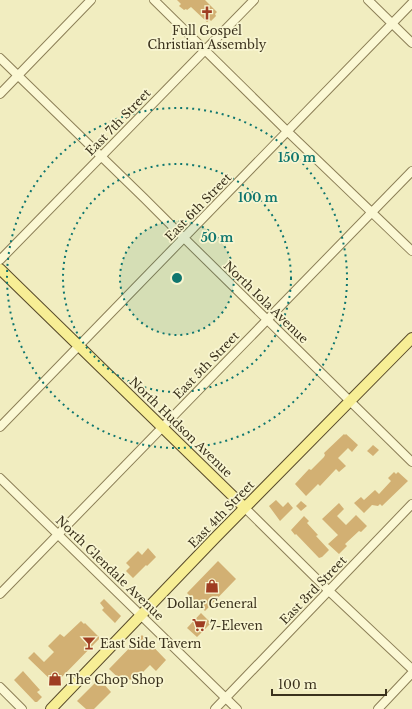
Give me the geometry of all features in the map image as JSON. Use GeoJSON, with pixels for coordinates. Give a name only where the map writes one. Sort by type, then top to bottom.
{"type":"FeatureCollection","features":[{"type":"Feature","properties":{"kind":"main road","name":"North Hudson Avenue"},"geometry":{"type":"LineString","coordinates":[[0,269],[244,506]]}},
{"type":"Feature","properties":{"kind":"main road","name":"East 4th Street"},"geometry":{"type":"LineString","coordinates":[[51,709],[244,506],[351,401],[412,338]]}},
{"type":"Feature","properties":{"kind":"street"},"geometry":{"type":"LineString","coordinates":[[0,94],[91,0]]}},
{"type":"Feature","properties":{"kind":"street"},"geometry":{"type":"LineString","coordinates":[[154,0],[288,132],[412,250]]}},
{"type":"Feature","properties":{"kind":"street","name":"East 7th Street"},"geometry":{"type":"LineString","coordinates":[[0,260],[254,0]]}},
{"type":"Feature","properties":{"kind":"street"},"geometry":{"type":"LineString","coordinates":[[368,0],[412,42]]}},
{"type":"Feature","properties":{"kind":"street","name":"East 6th Street"},"geometry":{"type":"LineString","coordinates":[[0,427],[412,3]]}},
{"type":"Feature","properties":{"kind":"street","name":"North Iola Avenue"},"geometry":{"type":"LineString","coordinates":[[0,58],[412,462]]}},
{"type":"Feature","properties":{"kind":"street","name":"East 5th Street"},"geometry":{"type":"LineString","coordinates":[[0,594],[412,171]]}},
{"type":"Feature","properties":{"kind":"street","name":"North Glendale Avenue"},"geometry":{"type":"LineString","coordinates":[[0,478],[237,709]]}},
{"type":"Feature","properties":{"kind":"street","name":"East 3rd Street"},"geometry":{"type":"LineString","coordinates":[[215,709],[412,504]]}},
{"type":"Feature","properties":{"kind":"street","name":"North Hudson Avenue"},"geometry":{"type":"LineString","coordinates":[[244,506],[329,591],[412,669]]}},
{"type":"Feature","properties":{"kind":"street"},"geometry":{"type":"LineString","coordinates":[[378,709],[412,673]]}},
{"type":"Feature","properties":{"kind":"street"},"geometry":{"type":"LineString","coordinates":[[0,687],[22,709]]}},
{"type":"Feature","properties":{"kind":"building","name":"Full Gospel Christian Assembly"},"geometry":{"type":"Polygon","coordinates":[[[177,0],[205,0],[217,12],[215,14],[216,16],[211,21],[210,20],[207,22],[191,7],[184,10],[179,6],[181,4],[177,0]]]}},
{"type":"Feature","properties":{"kind":"building"},"geometry":{"type":"Polygon","coordinates":[[[344,434],[346,434],[358,445],[352,452],[348,448],[338,458],[346,466],[339,472],[336,469],[320,486],[318,484],[306,496],[295,484],[309,469],[311,470],[324,457],[324,453],[344,434]]]}},
{"type":"Feature","properties":{"kind":"building"},"geometry":{"type":"Polygon","coordinates":[[[373,445],[379,450],[373,456],[367,451],[373,445]]]}},
{"type":"Feature","properties":{"kind":"building"},"geometry":{"type":"Polygon","coordinates":[[[394,472],[396,474],[398,472],[408,481],[382,506],[380,504],[378,506],[372,505],[364,513],[354,503],[361,497],[364,500],[375,490],[379,494],[391,481],[388,478],[394,472]]]}},
{"type":"Feature","properties":{"kind":"building"},"geometry":{"type":"Polygon","coordinates":[[[276,500],[283,507],[288,502],[293,508],[280,521],[269,506],[276,500]]]}},
{"type":"Feature","properties":{"kind":"building"},"geometry":{"type":"Polygon","coordinates":[[[301,501],[307,506],[301,511],[296,506],[301,501]]]}},
{"type":"Feature","properties":{"kind":"building"},"geometry":{"type":"Polygon","coordinates":[[[339,503],[344,509],[337,516],[346,525],[356,515],[367,526],[345,544],[347,546],[339,554],[328,544],[338,535],[322,519],[339,503]]]}},
{"type":"Feature","properties":{"kind":"building"},"geometry":{"type":"Polygon","coordinates":[[[304,516],[309,521],[307,523],[318,535],[316,536],[329,550],[322,557],[319,558],[291,530],[304,516]]]}},
{"type":"Feature","properties":{"kind":"building"},"geometry":{"type":"Polygon","coordinates":[[[148,548],[156,557],[133,578],[126,571],[130,567],[126,563],[138,551],[142,555],[148,548]]]}},
{"type":"Feature","properties":{"kind":"building"},"geometry":{"type":"Polygon","coordinates":[[[218,561],[236,579],[205,611],[187,593],[218,561]]]}},
{"type":"Feature","properties":{"kind":"building"},"geometry":{"type":"Polygon","coordinates":[[[104,599],[121,616],[115,623],[102,610],[104,608],[100,603],[104,599]]]}},
{"type":"Feature","properties":{"kind":"building","name":"7-Eleven"},"geometry":{"type":"Polygon","coordinates":[[[201,613],[211,623],[197,637],[187,628],[201,613]]]}},
{"type":"Feature","properties":{"kind":"building"},"geometry":{"type":"Polygon","coordinates":[[[81,621],[100,638],[55,684],[28,658],[34,652],[44,662],[54,652],[48,646],[60,634],[64,637],[81,621]]]}},
{"type":"Feature","properties":{"kind":"building"},"geometry":{"type":"Polygon","coordinates":[[[142,635],[166,660],[156,671],[150,665],[133,682],[130,679],[125,684],[109,669],[142,635]]]}},
{"type":"Feature","properties":{"kind":"building"},"geometry":{"type":"Polygon","coordinates":[[[23,671],[40,690],[37,692],[42,697],[37,702],[35,702],[14,680],[23,671]]]}},
{"type":"Feature","properties":{"kind":"building"},"geometry":{"type":"Polygon","coordinates":[[[99,679],[111,692],[94,709],[86,709],[77,701],[99,679]]]}},
{"type":"Feature","properties":{"kind":"place","name":"Full Gospel Christian Assembly"},"geometry":{"type":"Point","coordinates":[207,13]}},
{"type":"Feature","properties":{"kind":"place","name":"Dollar General"},"geometry":{"type":"Point","coordinates":[212,586]}},
{"type":"Feature","properties":{"kind":"place","name":"7-Eleven"},"geometry":{"type":"Point","coordinates":[199,625]}},
{"type":"Feature","properties":{"kind":"place","name":"East Side Tavern"},"geometry":{"type":"Point","coordinates":[89,643]}},
{"type":"Feature","properties":{"kind":"place","name":"The Chop Shop"},"geometry":{"type":"Point","coordinates":[55,679]}}]}
